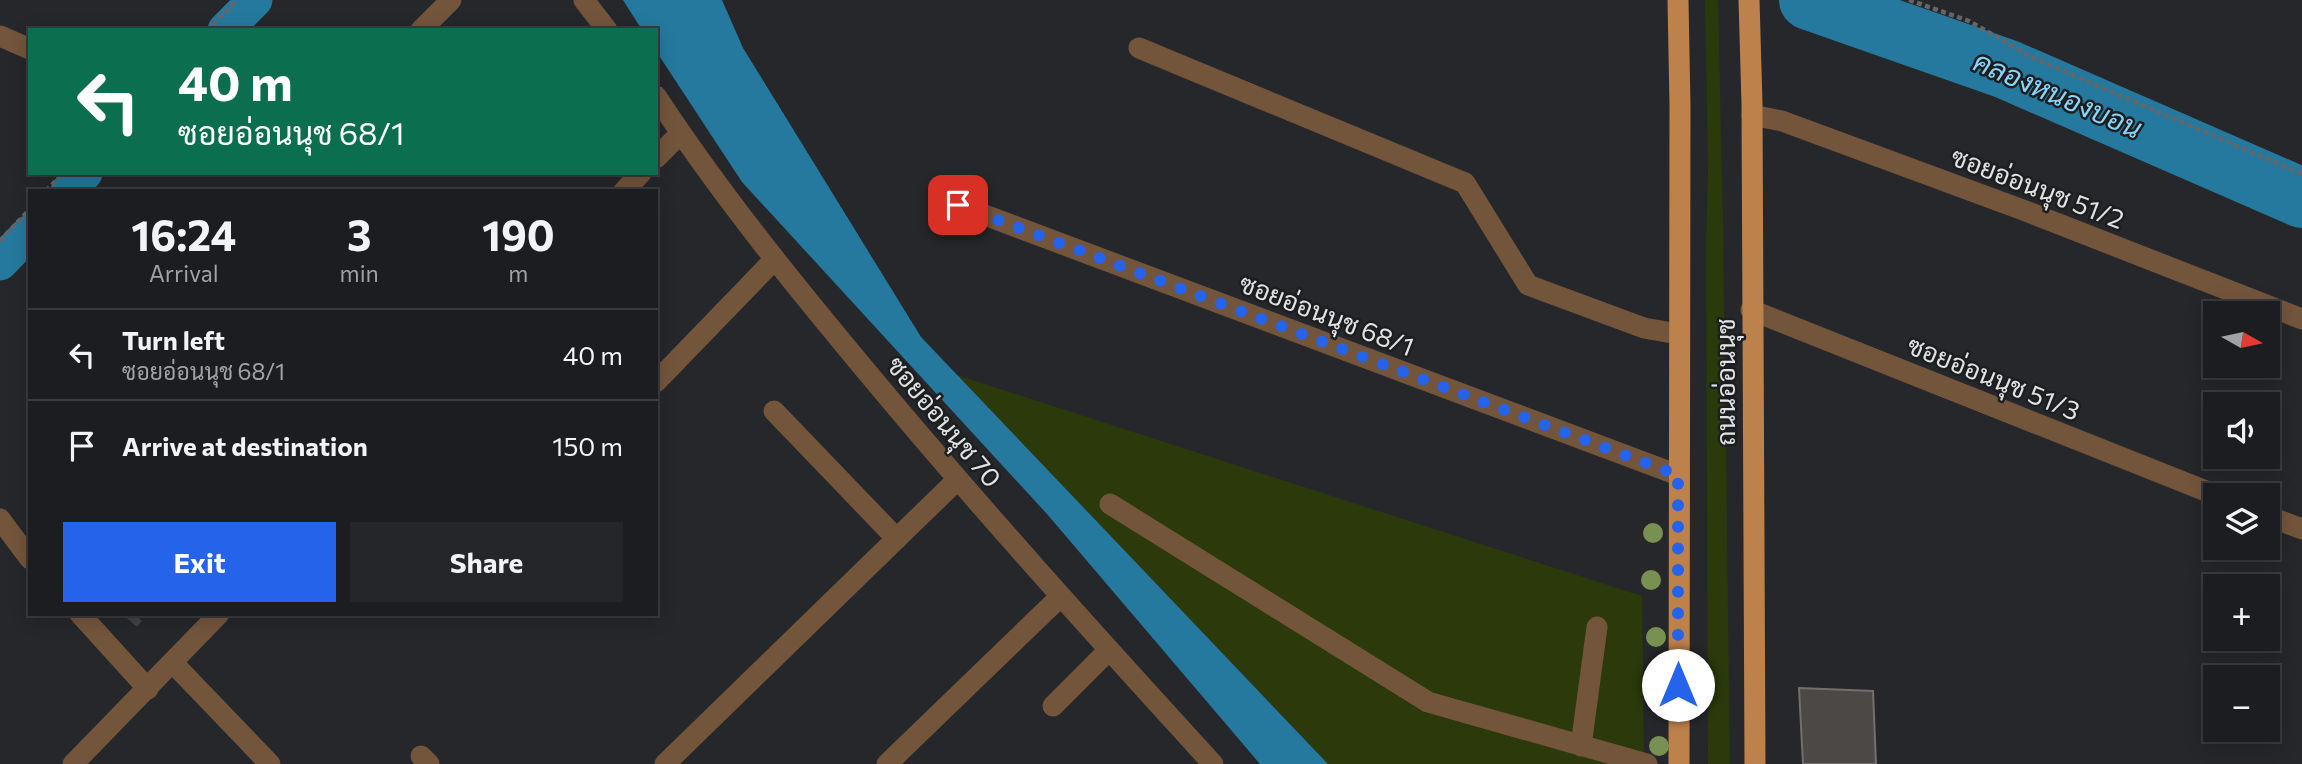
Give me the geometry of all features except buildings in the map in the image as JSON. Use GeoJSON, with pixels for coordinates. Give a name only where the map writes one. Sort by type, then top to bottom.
{"type":"FeatureCollection","features":[{"type":"Feature","properties":{"kind":"main road","name":"ถนนอ่อนนุช"},"geometry":{"type":"LineString","coordinates":[[1678,0],[1679,764]]}},
{"type":"Feature","properties":{"kind":"main road","name":"ถนนอ่อนนุช"},"geometry":{"type":"LineString","coordinates":[[1749,0],[1752,110],[1755,764]]}},
{"type":"Feature","properties":{"kind":"street"},"geometry":{"type":"LineString","coordinates":[[423,28],[451,0]]}},
{"type":"Feature","properties":{"kind":"street"},"geometry":{"type":"LineString","coordinates":[[584,0],[605,28]]}},
{"type":"Feature","properties":{"kind":"street"},"geometry":{"type":"LineString","coordinates":[[0,36],[28,48]]}},
{"type":"Feature","properties":{"kind":"street"},"geometry":{"type":"LineString","coordinates":[[1139,48],[1465,183],[1528,285],[1644,328],[1678,334]]}},
{"type":"Feature","properties":{"kind":"street","name":"ซอยอ่อนนุช 70"},"geometry":{"type":"LineString","coordinates":[[658,99],[774,260],[957,480],[1213,764]]}},
{"type":"Feature","properties":{"kind":"street","name":"ซอยอ่อนนุช 51/2"},"geometry":{"type":"LineString","coordinates":[[1752,110],[2011,205],[2302,319]]}},
{"type":"Feature","properties":{"kind":"street"},"geometry":{"type":"LineString","coordinates":[[658,156],[681,133]]}},
{"type":"Feature","properties":{"kind":"street"},"geometry":{"type":"LineString","coordinates":[[626,189],[639,175]]}},
{"type":"Feature","properties":{"kind":"street","name":"ซอยอ่อนนุช 68/1"},"geometry":{"type":"LineString","coordinates":[[958,205],[1678,475]]}},
{"type":"Feature","properties":{"kind":"street"},"geometry":{"type":"LineString","coordinates":[[658,380],[774,260]]}},
{"type":"Feature","properties":{"kind":"street","name":"ซอยอ่อนนุช 51/3"},"geometry":{"type":"LineString","coordinates":[[1751,310],[2203,490]]}},
{"type":"Feature","properties":{"kind":"street"},"geometry":{"type":"LineString","coordinates":[[774,411],[897,539]]}},
{"type":"Feature","properties":{"kind":"street"},"geometry":{"type":"LineString","coordinates":[[664,764],[957,480]]}},
{"type":"Feature","properties":{"kind":"street"},"geometry":{"type":"LineString","coordinates":[[1110,504],[1429,702],[1647,764]]}},
{"type":"Feature","properties":{"kind":"street"},"geometry":{"type":"LineString","coordinates":[[0,519],[28,556]]}},
{"type":"Feature","properties":{"kind":"street"},"geometry":{"type":"LineString","coordinates":[[2280,521],[2302,530]]}},
{"type":"Feature","properties":{"kind":"street"},"geometry":{"type":"LineString","coordinates":[[887,764],[1061,596]]}},
{"type":"Feature","properties":{"kind":"street"},"geometry":{"type":"LineString","coordinates":[[82,616],[148,688]]}},
{"type":"Feature","properties":{"kind":"street"},"geometry":{"type":"LineString","coordinates":[[73,764],[217,616]]}},
{"type":"Feature","properties":{"kind":"street"},"geometry":{"type":"LineString","coordinates":[[1581,746],[1597,627]]}},
{"type":"Feature","properties":{"kind":"street"},"geometry":{"type":"LineString","coordinates":[[1054,706],[1109,650]]}},
{"type":"Feature","properties":{"kind":"street"},"geometry":{"type":"LineString","coordinates":[[173,662],[270,764]]}},
{"type":"Feature","properties":{"kind":"path"},"geometry":{"type":"LineString","coordinates":[[209,28],[238,0]]}},
{"type":"Feature","properties":{"kind":"path"},"geometry":{"type":"LineString","coordinates":[[1909,0],[1969,21],[2031,57],[2302,174]]}},
{"type":"Feature","properties":{"kind":"path"},"geometry":{"type":"LineString","coordinates":[[48,189],[61,175]]}},
{"type":"Feature","properties":{"kind":"path"},"geometry":{"type":"LineString","coordinates":[[0,241],[28,211]]}},
{"type":"Feature","properties":{"kind":"green space"},"geometry":{"type":"Polygon","coordinates":[[[1705,0],[1718,0],[1730,764],[1708,764],[1708,171],[1705,0]]]}},
{"type":"Feature","properties":{"kind":"green space"},"geometry":{"type":"Polygon","coordinates":[[[957,375],[1642,596],[1644,764],[1328,764],[957,375]]]}},
{"type":"Feature","properties":{"kind":"water"},"geometry":{"type":"Polygon","coordinates":[[[623,0],[722,0],[743,48],[921,337],[1328,764],[1260,764],[1047,514],[742,182],[658,54],[658,28],[641,28],[623,0]]]}},
{"type":"Feature","properties":{"kind":"waterway","name":"คลองหนองบอน"},"geometry":{"type":"LineString","coordinates":[[227,28],[255,0]]}},
{"type":"Feature","properties":{"kind":"waterway","name":"คลองหนองบอน"},"geometry":{"type":"LineString","coordinates":[[1809,0],[2006,69],[2302,198]]}},
{"type":"Feature","properties":{"kind":"waterway","name":"คลองหนองบอน"},"geometry":{"type":"LineString","coordinates":[[70,189],[83,175]]}},
{"type":"Feature","properties":{"kind":"waterway","name":"คลองหนองบอน"},"geometry":{"type":"LineString","coordinates":[[0,263],[28,234]]}},
{"type":"Feature","properties":{"kind":"tunnel"},"geometry":{"type":"LineString","coordinates":[[129,620],[132,616]]}},
{"type":"Feature","properties":{"kind":"route"},"geometry":{"type":"LineString","coordinates":[[958,205],[1678,475],[1678,685]]}}]}
